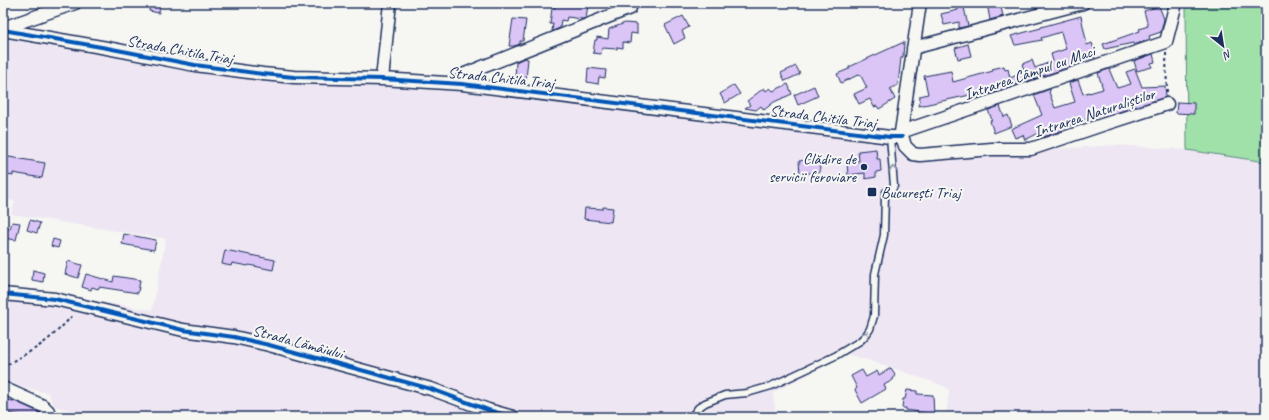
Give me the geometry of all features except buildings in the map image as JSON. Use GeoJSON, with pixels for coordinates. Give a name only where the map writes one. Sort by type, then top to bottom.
{"type":"FeatureCollection","features":[{"type":"Feature","properties":{"kind":"street"},"geometry":{"type":"LineString","coordinates":[[3,29],[76,3]]}},
{"type":"Feature","properties":{"kind":"street"},"geometry":{"type":"LineString","coordinates":[[382,78],[390,3]]}},
{"type":"Feature","properties":{"kind":"street"},"geometry":{"type":"LineString","coordinates":[[898,135],[920,3]]}},
{"type":"Feature","properties":{"kind":"street"},"geometry":{"type":"LineString","coordinates":[[913,48],[1083,3]]}},
{"type":"Feature","properties":{"kind":"street"},"geometry":{"type":"LineString","coordinates":[[1166,42],[1176,3]]}},
{"type":"Feature","properties":{"kind":"street"},"geometry":{"type":"LineString","coordinates":[[462,84],[462,78],[465,74],[630,8]]}},
{"type":"Feature","properties":{"kind":"street","name":"Strada Chitila Triaj"},"geometry":{"type":"LineString","coordinates":[[3,29],[195,65],[256,73],[294,77],[382,78],[462,84],[898,135]]}},
{"type":"Feature","properties":{"kind":"street","name":"Intrarea Câmpul cu Maci"},"geometry":{"type":"LineString","coordinates":[[898,135],[1166,42]]}},
{"type":"Feature","properties":{"kind":"street","name":"Intrarea Naturaliștilor"},"geometry":{"type":"LineString","coordinates":[[898,135],[908,150],[913,154],[920,156],[992,149],[1031,149],[1167,104]]}},
{"type":"Feature","properties":{"kind":"street","name":"Strada Lămâiului"},"geometry":{"type":"LineString","coordinates":[[3,294],[55,299],[183,330],[234,337],[269,345],[431,389],[488,410],[513,417]]}},
{"type":"Feature","properties":{"kind":"street"},"geometry":{"type":"LineString","coordinates":[[3,388],[43,406],[48,411],[50,417]]}},
{"type":"Feature","properties":{"kind":"lane"},"geometry":{"type":"LineString","coordinates":[[691,417],[698,408],[705,403],[725,395],[747,393],[771,386],[834,356],[860,341],[866,335],[872,322],[875,307],[875,274],[884,235],[885,195],[886,192],[892,190],[894,186],[898,135]]}},
{"type":"Feature","properties":{"kind":"path"},"geometry":{"type":"LineString","coordinates":[[1166,42],[1167,104]]}},
{"type":"Feature","properties":{"kind":"path"},"geometry":{"type":"LineString","coordinates":[[3,368],[10,362],[35,349],[56,333],[82,305]]}},
{"type":"Feature","properties":{"kind":"shaded area"},"geometry":{"type":"Polygon","coordinates":[[[3,38],[225,73],[433,86],[893,142],[907,157],[915,158],[1117,145],[1187,150],[1266,162],[1266,417],[946,417],[949,390],[944,386],[884,365],[846,354],[773,393],[776,417],[94,417],[54,406],[48,393],[3,383],[3,286],[152,310],[166,239],[11,214],[15,201],[3,199],[3,38]]]}},
{"type":"Feature","properties":{"kind":"green space"},"geometry":{"type":"Polygon","coordinates":[[[1186,3],[1266,3],[1266,162],[1187,150],[1186,3]]]}},
{"type":"Feature","properties":{"kind":"cycle path"},"geometry":{"type":"LineString","coordinates":[[3,30],[195,65],[263,74],[294,77],[382,79],[462,84],[890,137],[902,137]]}},
{"type":"Feature","properties":{"kind":"cycle path"},"geometry":{"type":"LineString","coordinates":[[3,294],[55,299],[183,330],[234,337],[269,345],[431,389],[488,410],[513,417]]}},
{"type":"Feature","properties":{"kind":"place","name":"Clădire de servicii feroviare"},"geometry":{"type":"Point","coordinates":[864,167]}},
{"type":"Feature","properties":{"kind":"place","name":"București Triaj"},"geometry":{"type":"Point","coordinates":[872,192]}}]}
